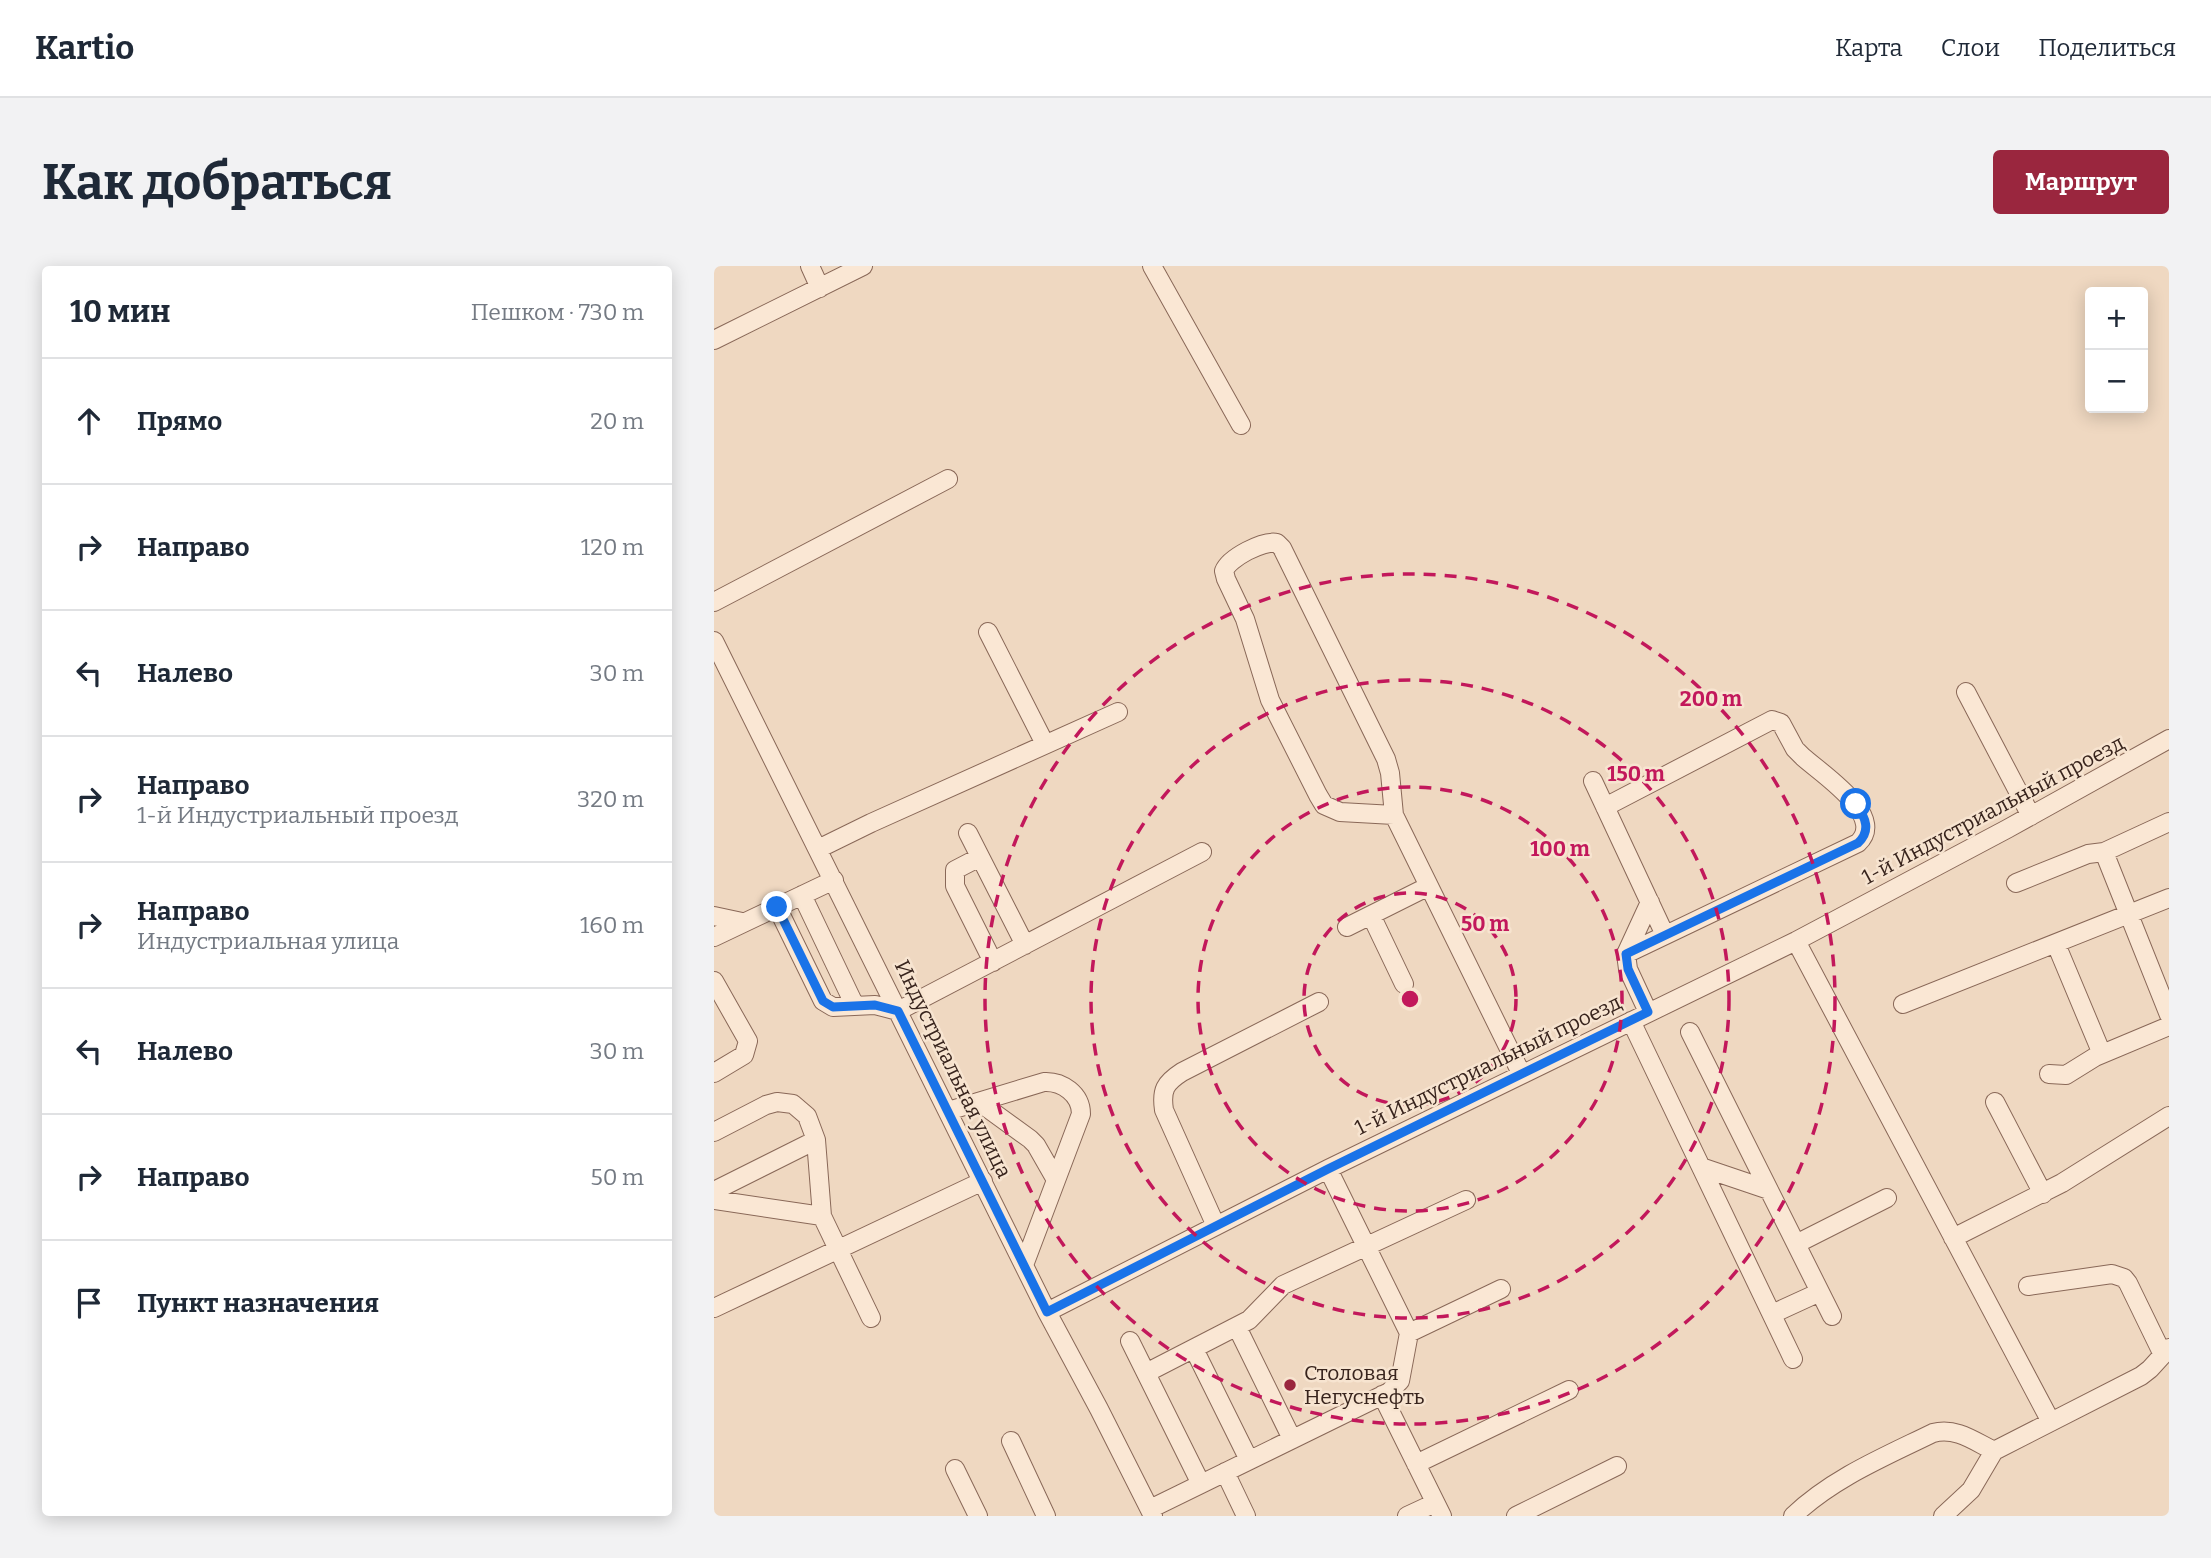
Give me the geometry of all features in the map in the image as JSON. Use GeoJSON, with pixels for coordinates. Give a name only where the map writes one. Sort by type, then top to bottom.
{"type":"FeatureCollection","features":[{"type":"Feature","properties":{"kind":"street"},"geometry":{"type":"LineString","coordinates":[[810,266],[820,288]]}},
{"type":"Feature","properties":{"kind":"street"},"geometry":{"type":"LineString","coordinates":[[714,340],[863,266]]}},
{"type":"Feature","properties":{"kind":"street"},"geometry":{"type":"LineString","coordinates":[[1152,266],[1241,425]]}},
{"type":"Feature","properties":{"kind":"street"},"geometry":{"type":"LineString","coordinates":[[714,602],[948,479]]}},
{"type":"Feature","properties":{"kind":"street"},"geometry":{"type":"LineString","coordinates":[[1394,815],[1332,810],[1324,805],[1270,700],[1245,619],[1226,579],[1224,571],[1230,561],[1264,543],[1277,543],[1282,548],[1385,759],[1390,773],[1394,815],[1521,1073]]}},
{"type":"Feature","properties":{"kind":"street"},"geometry":{"type":"LineString","coordinates":[[988,632],[1045,744]]}},
{"type":"Feature","properties":{"kind":"street","name":"Индустриальная улица"},"geometry":{"type":"LineString","coordinates":[[714,641],[1047,1312],[1152,1513]]}},
{"type":"Feature","properties":{"kind":"street"},"geometry":{"type":"LineString","coordinates":[[1966,692],[2031,817]]}},
{"type":"Feature","properties":{"kind":"street"},"geometry":{"type":"LineString","coordinates":[[818,849],[1118,712]]}},
{"type":"Feature","properties":{"kind":"street"},"geometry":{"type":"LineString","coordinates":[[1605,807],[1772,720],[1781,723],[1795,749],[1856,804],[1866,821],[1866,830],[1858,843],[1626,954]]}},
{"type":"Feature","properties":{"kind":"street","name":"1-й Индустриальный проезд"},"geometry":{"type":"LineString","coordinates":[[1047,1312],[1521,1073],[1796,941],[2031,817],[2169,739]]}},
{"type":"Feature","properties":{"kind":"street"},"geometry":{"type":"LineString","coordinates":[[1593,781],[1665,935]]}},
{"type":"Feature","properties":{"kind":"street"},"geometry":{"type":"LineString","coordinates":[[2016,883],[2088,854],[2104,852],[2169,822]]}},
{"type":"Feature","properties":{"kind":"street"},"geometry":{"type":"LineString","coordinates":[[968,833],[1025,945]]}},
{"type":"Feature","properties":{"kind":"street"},"geometry":{"type":"LineString","coordinates":[[777,907],[823,1001],[833,1007],[875,1005],[898,1011],[1202,852]]}},
{"type":"Feature","properties":{"kind":"street"},"geometry":{"type":"LineString","coordinates":[[2104,852],[2169,1015]]}},
{"type":"Feature","properties":{"kind":"street"},"geometry":{"type":"LineString","coordinates":[[980,857],[955,870],[954,878],[993,962]]}},
{"type":"Feature","properties":{"kind":"street"},"geometry":{"type":"LineString","coordinates":[[714,937],[834,880]]}},
{"type":"Feature","properties":{"kind":"street"},"geometry":{"type":"LineString","coordinates":[[1347,927],[1429,886]]}},
{"type":"Feature","properties":{"kind":"street"},"geometry":{"type":"LineString","coordinates":[[802,895],[855,1006]]}},
{"type":"Feature","properties":{"kind":"street"},"geometry":{"type":"LineString","coordinates":[[1903,1004],[2169,898]]}},
{"type":"Feature","properties":{"kind":"street"},"geometry":{"type":"LineString","coordinates":[[1648,1012],[1628,969],[1626,954],[1650,902]]}},
{"type":"Feature","properties":{"kind":"street"},"geometry":{"type":"LineString","coordinates":[[1371,915],[1404,984]]}},
{"type":"Feature","properties":{"kind":"street"},"geometry":{"type":"LineString","coordinates":[[714,916],[742,922]]}},
{"type":"Feature","properties":{"kind":"street"},"geometry":{"type":"LineString","coordinates":[[1796,941],[2051,1422]]}},
{"type":"Feature","properties":{"kind":"street"},"geometry":{"type":"LineString","coordinates":[[2056,944],[2102,1054]]}},
{"type":"Feature","properties":{"kind":"street"},"geometry":{"type":"LineString","coordinates":[[714,981],[748,1041],[744,1055],[714,1073]]}},
{"type":"Feature","properties":{"kind":"street"},"geometry":{"type":"LineString","coordinates":[[1216,1226],[1164,1110],[1162,1098],[1165,1087],[1172,1078],[1182,1072],[1319,1002]]}},
{"type":"Feature","properties":{"kind":"street"},"geometry":{"type":"LineString","coordinates":[[1631,1021],[1793,1359]]}},
{"type":"Feature","properties":{"kind":"street"},"geometry":{"type":"LineString","coordinates":[[2049,1074],[2066,1075],[2102,1054],[2169,1026]]}},
{"type":"Feature","properties":{"kind":"street"},"geometry":{"type":"LineString","coordinates":[[1690,1032],[1832,1316]]}},
{"type":"Feature","properties":{"kind":"street"},"geometry":{"type":"LineString","coordinates":[[948,1111],[1044,1082],[1059,1084],[1073,1093],[1081,1105],[1081,1114],[1024,1265]]}},
{"type":"Feature","properties":{"kind":"street"},"geometry":{"type":"LineString","coordinates":[[714,1132],[766,1105],[784,1102],[793,1104],[807,1116],[816,1140],[822,1216],[871,1318]]}},
{"type":"Feature","properties":{"kind":"street"},"geometry":{"type":"LineString","coordinates":[[979,1102],[1036,1144],[1056,1180]]}},
{"type":"Feature","properties":{"kind":"street"},"geometry":{"type":"LineString","coordinates":[[1995,1102],[2043,1194]]}},
{"type":"Feature","properties":{"kind":"street"},"geometry":{"type":"LineString","coordinates":[[1953,1238],[2043,1194],[2169,1116]]}},
{"type":"Feature","properties":{"kind":"street"},"geometry":{"type":"LineString","coordinates":[[714,1191],[816,1140]]}},
{"type":"Feature","properties":{"kind":"street"},"geometry":{"type":"LineString","coordinates":[[1701,1167],[1769,1190]]}},
{"type":"Feature","properties":{"kind":"street"},"geometry":{"type":"LineString","coordinates":[[1152,1513],[1201,1484],[1382,1395],[1396,1387],[1400,1381],[1409,1334],[1328,1169]]}},
{"type":"Feature","properties":{"kind":"street"},"geometry":{"type":"LineString","coordinates":[[714,1308],[983,1181]]}},
{"type":"Feature","properties":{"kind":"street"},"geometry":{"type":"LineString","coordinates":[[1796,1244],[1887,1198]]}},
{"type":"Feature","properties":{"kind":"street"},"geometry":{"type":"LineString","coordinates":[[714,1200],[822,1216]]}},
{"type":"Feature","properties":{"kind":"street"},"geometry":{"type":"LineString","coordinates":[[1146,1373],[1237,1327],[1254,1316],[1283,1285],[1466,1200]]}},
{"type":"Feature","properties":{"kind":"street"},"geometry":{"type":"LineString","coordinates":[[1943,1516],[1971,1490],[1994,1451],[2141,1376],[2166,1352],[2128,1283],[2118,1275],[2028,1286]]}},
{"type":"Feature","properties":{"kind":"street"},"geometry":{"type":"LineString","coordinates":[[1409,1334],[1502,1289]]}},
{"type":"Feature","properties":{"kind":"street"},"geometry":{"type":"LineString","coordinates":[[1772,1314],[1820,1292]]}},
{"type":"Feature","properties":{"kind":"street"},"geometry":{"type":"LineString","coordinates":[[1237,1327],[1292,1439]]}},
{"type":"Feature","properties":{"kind":"street"},"geometry":{"type":"LineString","coordinates":[[1130,1341],[1201,1484]]}},
{"type":"Feature","properties":{"kind":"street"},"geometry":{"type":"LineString","coordinates":[[1194,1349],[1249,1460]]}},
{"type":"Feature","properties":{"kind":"street"},"geometry":{"type":"LineString","coordinates":[[1416,1465],[1569,1390]]}},
{"type":"Feature","properties":{"kind":"street"},"geometry":{"type":"LineString","coordinates":[[1382,1395],[1438,1509],[1407,1516]]}},
{"type":"Feature","properties":{"kind":"street"},"geometry":{"type":"LineString","coordinates":[[1793,1516],[1839,1481],[1933,1433],[1943,1430],[1956,1432],[1994,1451]]}},
{"type":"Feature","properties":{"kind":"street"},"geometry":{"type":"LineString","coordinates":[[1011,1441],[1046,1516]]}},
{"type":"Feature","properties":{"kind":"street"},"geometry":{"type":"LineString","coordinates":[[1516,1516],[1616,1466]]}},
{"type":"Feature","properties":{"kind":"street"},"geometry":{"type":"LineString","coordinates":[[956,1469],[978,1516]]}},
{"type":"Feature","properties":{"kind":"street"},"geometry":{"type":"LineString","coordinates":[[1225,1472],[1246,1516]]}},
{"type":"Feature","properties":{"kind":"place","name":"Столовая Негуснефть"},"geometry":{"type":"Point","coordinates":[1290,1385]}},
{"type":"Feature","properties":{"kind":"route"},"geometry":{"type":"LineString","coordinates":[[777,907],[827,1006],[875,1005],[898,1011],[1047,1312],[1328,1169],[1648,1012],[1628,969],[1626,954],[1858,843],[1866,830],[1866,821],[1856,804]]}}]}
